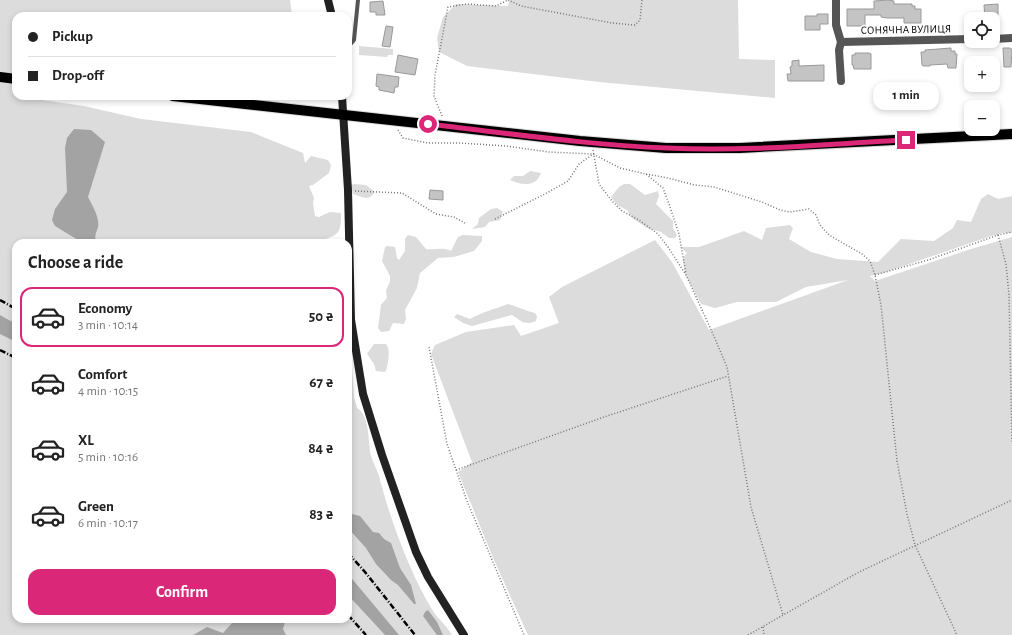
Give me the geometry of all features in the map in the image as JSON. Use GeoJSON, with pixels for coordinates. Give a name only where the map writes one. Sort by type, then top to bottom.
{"type":"FeatureCollection","features":[{"type":"Feature","properties":{"kind":"main road"},"geometry":{"type":"LineString","coordinates":[[0,77],[12,78]]}},
{"type":"Feature","properties":{"kind":"main road"},"geometry":{"type":"LineString","coordinates":[[212,100],[593,143],[666,148],[740,148],[1012,134]]}},
{"type":"Feature","properties":{"kind":"street"},"geometry":{"type":"LineString","coordinates":[[328,0],[331,12]]}},
{"type":"Feature","properties":{"kind":"street"},"geometry":{"type":"LineString","coordinates":[[836,0],[836,25],[841,42],[839,50],[841,81]]}},
{"type":"Feature","properties":{"kind":"street"},"geometry":{"type":"LineString","coordinates":[[1000,39],[1012,38]]}},
{"type":"Feature","properties":{"kind":"street","name":"СОНЯЧНА ВУЛИЦЯ"},"geometry":{"type":"LineString","coordinates":[[841,42],[964,39]]}},
{"type":"Feature","properties":{"kind":"street"},"geometry":{"type":"LineString","coordinates":[[342,100],[348,190],[349,239]]}},
{"type":"Feature","properties":{"kind":"street"},"geometry":{"type":"LineString","coordinates":[[352,326],[363,394],[382,455],[416,552],[428,577],[464,635]]}},
{"type":"Feature","properties":{"kind":"lane"},"geometry":{"type":"LineString","coordinates":[[352,42],[354,40],[358,0]]}},
{"type":"Feature","properties":{"kind":"path"},"geometry":{"type":"LineString","coordinates":[[440,126],[442,115],[434,96],[435,75],[448,7],[467,4],[496,6],[508,0],[521,6],[612,23],[635,25],[640,20],[642,0]]}},
{"type":"Feature","properties":{"kind":"path"},"geometry":{"type":"LineString","coordinates":[[390,120],[403,138],[428,143],[460,143],[506,146],[549,152],[593,154],[620,168],[695,185],[714,187],[762,202],[780,210],[790,212],[809,209],[816,215],[820,225],[829,235],[862,254],[870,261],[875,275],[881,305],[896,461],[915,545],[957,635]]}},
{"type":"Feature","properties":{"kind":"path"},"geometry":{"type":"LineString","coordinates":[[593,143],[593,154],[599,184],[622,211],[639,220],[658,234],[668,247],[686,275],[727,367],[751,507],[783,615]]}},
{"type":"Feature","properties":{"kind":"path"},"geometry":{"type":"LineString","coordinates":[[495,219],[568,181],[579,164],[593,154]]}},
{"type":"Feature","properties":{"kind":"path"},"geometry":{"type":"LineString","coordinates":[[646,174],[663,188],[679,234],[686,275]]}},
{"type":"Feature","properties":{"kind":"path"},"geometry":{"type":"LineString","coordinates":[[348,190],[361,192],[402,193],[436,214],[454,217],[465,223]]}},
{"type":"Feature","properties":{"kind":"path"},"geometry":{"type":"LineString","coordinates":[[875,275],[928,260],[998,235],[1012,232]]}},
{"type":"Feature","properties":{"kind":"path"},"geometry":{"type":"LineString","coordinates":[[998,235],[1006,264],[1009,295],[1012,443]]}},
{"type":"Feature","properties":{"kind":"path"},"geometry":{"type":"LineString","coordinates":[[429,347],[447,444],[467,501],[524,635]]}},
{"type":"Feature","properties":{"kind":"path"},"geometry":{"type":"LineString","coordinates":[[456,470],[604,417],[729,376]]}},
{"type":"Feature","properties":{"kind":"path"},"geometry":{"type":"LineString","coordinates":[[748,635],[859,572],[1012,500]]}},
{"type":"Feature","properties":{"kind":"path"},"geometry":{"type":"LineString","coordinates":[[764,627],[764,635]]}},
{"type":"Feature","properties":{"kind":"shaded area"},"geometry":{"type":"Polygon","coordinates":[[[0,0],[290,0],[292,12],[12,12],[12,100],[43,100],[84,106],[141,119],[251,132],[303,153],[305,163],[311,156],[328,160],[331,165],[329,173],[313,185],[309,186],[314,198],[313,203],[315,216],[319,217],[330,212],[341,213],[338,233],[325,239],[12,239],[12,623],[352,623],[352,368],[354,397],[357,408],[364,417],[366,423],[371,456],[378,473],[395,528],[416,580],[433,611],[452,635],[0,635],[0,0]]]}},
{"type":"Feature","properties":{"kind":"shaded area"},"geometry":{"type":"Polygon","coordinates":[[[509,0],[738,0],[739,59],[775,60],[775,98],[599,82],[467,66],[439,52],[437,38],[443,17],[456,4],[508,6],[509,0]]]}},
{"type":"Feature","properties":{"kind":"shaded area"},"geometry":{"type":"Polygon","coordinates":[[[359,46],[393,49],[393,55],[388,55],[387,57],[359,55],[359,46]]]}},
{"type":"Feature","properties":{"kind":"shaded area"},"geometry":{"type":"Polygon","coordinates":[[[74,129],[91,130],[105,142],[88,197],[98,221],[95,239],[76,239],[55,226],[52,220],[55,209],[67,192],[65,148],[67,138],[74,129]]]}},
{"type":"Feature","properties":{"kind":"shaded area"},"geometry":{"type":"Polygon","coordinates":[[[530,171],[541,173],[539,178],[532,183],[523,184],[510,180],[514,176],[523,176],[530,171]]]}},
{"type":"Feature","properties":{"kind":"shaded area"},"geometry":{"type":"Polygon","coordinates":[[[353,184],[366,185],[375,192],[368,198],[353,194],[351,186],[353,184]]]}},
{"type":"Feature","properties":{"kind":"shaded area"},"geometry":{"type":"Polygon","coordinates":[[[624,184],[630,184],[645,195],[658,191],[659,196],[656,204],[673,221],[673,228],[677,235],[675,238],[669,238],[661,232],[647,228],[632,218],[627,210],[617,205],[611,197],[619,187],[624,184]]]}},
{"type":"Feature","properties":{"kind":"shaded area"},"geometry":{"type":"Polygon","coordinates":[[[988,194],[998,199],[1012,196],[1012,233],[1001,233],[994,235],[883,273],[870,276],[875,281],[1012,237],[1012,635],[528,635],[494,560],[458,472],[472,462],[431,354],[435,345],[466,332],[514,325],[521,336],[559,323],[549,297],[562,287],[655,240],[672,262],[709,330],[848,280],[806,287],[776,302],[737,302],[715,308],[701,304],[685,274],[683,258],[687,253],[680,247],[699,247],[744,231],[762,240],[766,228],[790,225],[793,228],[789,239],[811,252],[837,259],[878,262],[901,239],[934,241],[953,228],[957,220],[971,222],[981,199],[988,194]]]}},
{"type":"Feature","properties":{"kind":"shaded area"},"geometry":{"type":"Polygon","coordinates":[[[497,208],[503,212],[500,220],[489,222],[485,227],[472,229],[478,224],[479,218],[491,209],[497,208]]]}},
{"type":"Feature","properties":{"kind":"shaded area"},"geometry":{"type":"Polygon","coordinates":[[[408,235],[416,237],[426,249],[442,249],[451,251],[458,237],[463,235],[482,236],[482,241],[474,251],[454,257],[438,258],[420,273],[417,288],[405,310],[406,319],[404,324],[393,323],[389,331],[381,332],[378,328],[381,305],[387,298],[386,290],[390,282],[390,276],[382,261],[385,247],[395,247],[397,258],[399,260],[405,251],[405,239],[408,235]]]}},
{"type":"Feature","properties":{"kind":"shaded area"},"geometry":{"type":"Polygon","coordinates":[[[508,304],[535,313],[537,316],[536,321],[526,323],[512,315],[472,326],[463,323],[454,317],[457,314],[470,319],[484,312],[508,304]]]}},
{"type":"Feature","properties":{"kind":"shaded area"},"geometry":{"type":"Polygon","coordinates":[[[0,315],[12,322],[12,340],[0,334],[0,315]]]}},
{"type":"Feature","properties":{"kind":"shaded area"},"geometry":{"type":"Polygon","coordinates":[[[374,344],[386,344],[388,347],[388,361],[386,371],[384,372],[376,371],[374,364],[367,354],[374,344]]]}},
{"type":"Feature","properties":{"kind":"shaded area"},"geometry":{"type":"Polygon","coordinates":[[[352,514],[360,516],[373,532],[379,533],[384,539],[391,543],[400,568],[411,585],[416,604],[414,604],[398,585],[391,580],[376,564],[366,548],[352,532],[352,514]]]}},
{"type":"Feature","properties":{"kind":"shaded area"},"geometry":{"type":"Polygon","coordinates":[[[352,579],[399,635],[385,635],[352,599],[352,579]]]}},
{"type":"Feature","properties":{"kind":"shaded area"},"geometry":{"type":"Polygon","coordinates":[[[428,610],[437,622],[443,635],[437,635],[423,616],[428,610]]]}},
{"type":"Feature","properties":{"kind":"shaded area"},"geometry":{"type":"Polygon","coordinates":[[[232,623],[285,623],[283,629],[286,635],[193,635],[207,627],[223,633],[232,623]]]}},
{"type":"Feature","properties":{"kind":"building"},"geometry":{"type":"Polygon","coordinates":[[[383,1],[385,15],[376,15],[376,12],[370,12],[370,2],[383,1]]]}},
{"type":"Feature","properties":{"kind":"building"},"geometry":{"type":"Polygon","coordinates":[[[874,1],[894,1],[894,4],[912,4],[912,6],[915,6],[915,9],[921,9],[921,23],[904,23],[904,18],[887,18],[881,17],[881,15],[865,15],[865,26],[847,26],[847,9],[874,9],[874,1]]]}},
{"type":"Feature","properties":{"kind":"building"},"geometry":{"type":"Polygon","coordinates":[[[998,4],[998,12],[984,12],[984,5],[998,4]]]}},
{"type":"Feature","properties":{"kind":"building"},"geometry":{"type":"Polygon","coordinates":[[[817,14],[828,14],[828,24],[820,24],[820,30],[805,30],[805,16],[817,16],[817,14]]]}},
{"type":"Feature","properties":{"kind":"building"},"geometry":{"type":"Polygon","coordinates":[[[386,26],[393,27],[390,47],[382,46],[386,26]]]}},
{"type":"Feature","properties":{"kind":"building"},"geometry":{"type":"Polygon","coordinates":[[[951,48],[951,51],[955,51],[955,54],[957,54],[956,68],[948,68],[947,64],[930,66],[922,65],[921,52],[925,52],[925,50],[951,48]]]}},
{"type":"Feature","properties":{"kind":"building"},"geometry":{"type":"Polygon","coordinates":[[[1003,48],[1012,49],[1011,67],[1004,67],[1003,48]]]}},
{"type":"Feature","properties":{"kind":"building"},"geometry":{"type":"Polygon","coordinates":[[[855,53],[871,54],[871,69],[854,69],[852,65],[852,55],[855,55],[855,53]]]}},
{"type":"Feature","properties":{"kind":"building"},"geometry":{"type":"Polygon","coordinates":[[[398,55],[418,59],[415,75],[395,72],[398,55]]]}},
{"type":"Feature","properties":{"kind":"building"},"geometry":{"type":"Polygon","coordinates":[[[799,60],[799,66],[824,65],[824,81],[788,81],[787,74],[791,74],[790,67],[792,66],[792,61],[799,60]]]}},
{"type":"Feature","properties":{"kind":"building"},"geometry":{"type":"Polygon","coordinates":[[[377,74],[399,77],[398,87],[395,87],[394,93],[379,90],[379,87],[376,86],[377,74]]]}},
{"type":"Feature","properties":{"kind":"building"},"geometry":{"type":"Polygon","coordinates":[[[430,190],[443,191],[443,200],[429,199],[430,190]]]}},
{"type":"Feature","properties":{"kind":"railway"},"geometry":{"type":"LineString","coordinates":[[0,300],[12,307]]}},
{"type":"Feature","properties":{"kind":"railway"},"geometry":{"type":"LineString","coordinates":[[0,350],[12,356]]}},
{"type":"Feature","properties":{"kind":"railway"},"geometry":{"type":"LineString","coordinates":[[352,557],[415,635]]}},
{"type":"Feature","properties":{"kind":"railway"},"geometry":{"type":"LineString","coordinates":[[352,619],[366,635]]}},
{"type":"Feature","properties":{"kind":"route"},"geometry":{"type":"LineString","coordinates":[[428,124],[593,143],[666,148],[740,148],[906,140]]}}]}
